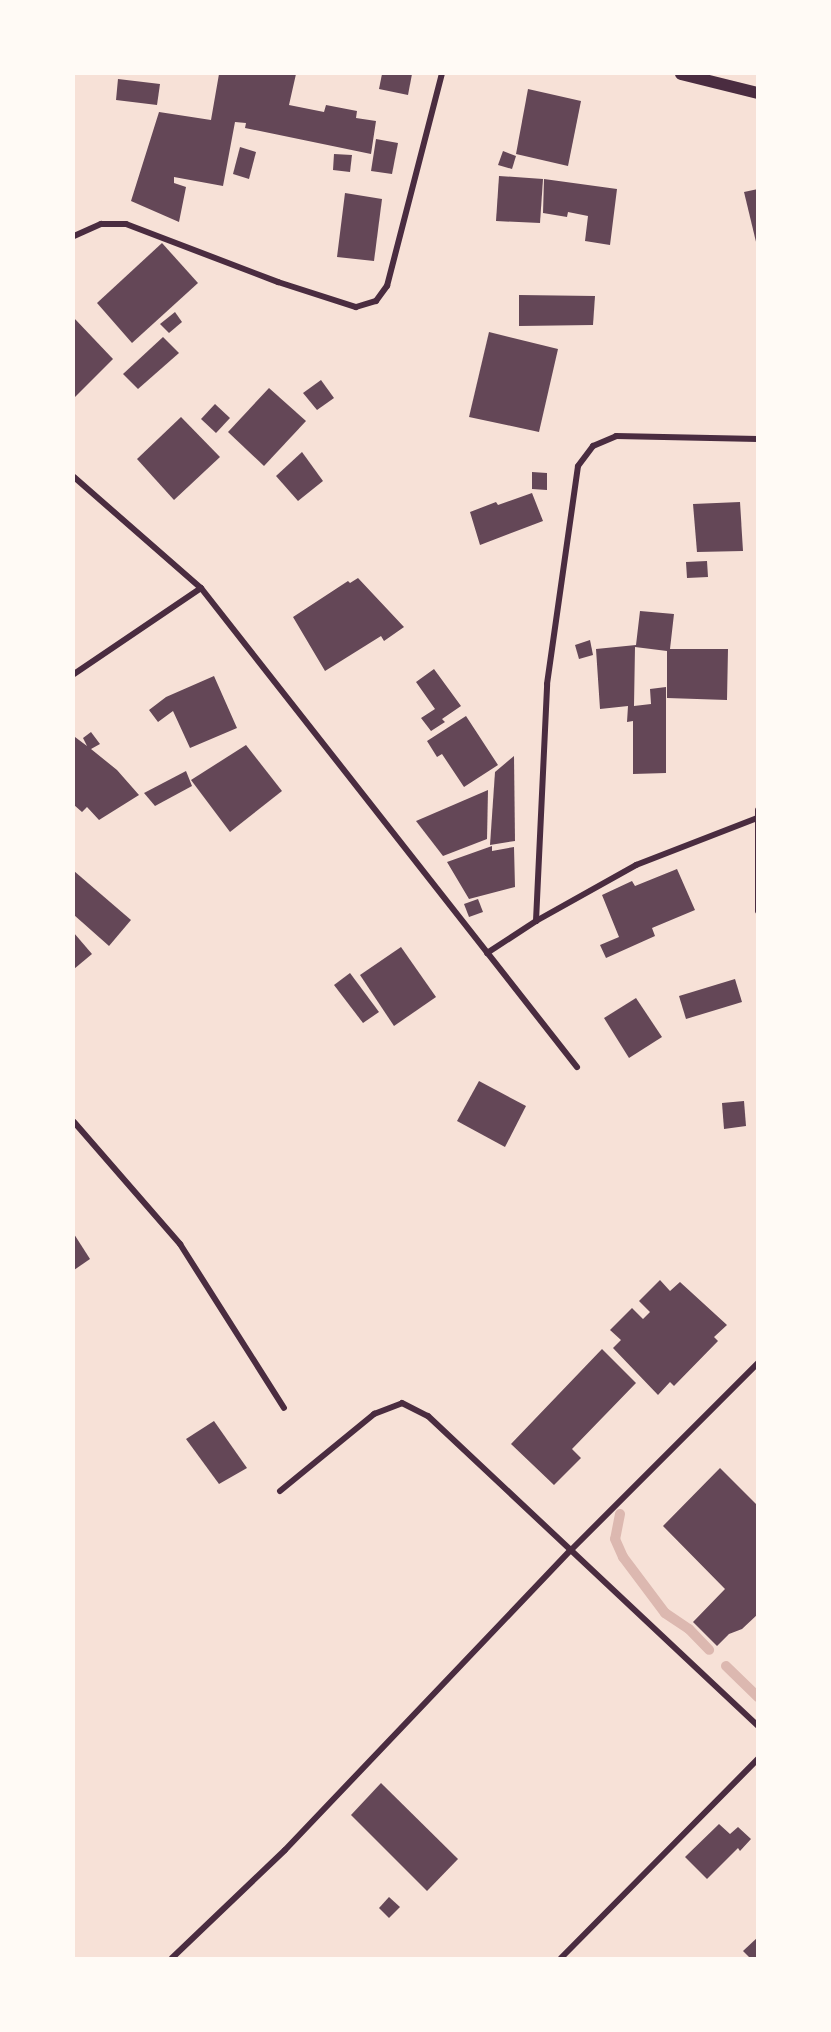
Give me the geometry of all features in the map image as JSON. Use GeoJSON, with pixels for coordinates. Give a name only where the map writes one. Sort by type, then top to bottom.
{"type":"FeatureCollection","features":[{"type":"Feature","properties":{"kind":"main road"},"geometry":{"type":"LineString","coordinates":[[681,74],[758,93]]}},
{"type":"Feature","properties":{"kind":"street"},"geometry":{"type":"LineString","coordinates":[[74,236],[101,224],[126,224],[278,282],[356,307],[376,301],[387,286],[442,74]]}},
{"type":"Feature","properties":{"kind":"street"},"geometry":{"type":"LineString","coordinates":[[536,921],[547,684],[578,466],[593,446],[616,436],[758,439]]}},
{"type":"Feature","properties":{"kind":"street"},"geometry":{"type":"LineString","coordinates":[[74,477],[201,588],[578,1067]]}},
{"type":"Feature","properties":{"kind":"street"},"geometry":{"type":"LineString","coordinates":[[74,674],[201,588]]}},
{"type":"Feature","properties":{"kind":"street"},"geometry":{"type":"LineString","coordinates":[[487,953],[536,921],[636,865],[757,814],[758,911]]}},
{"type":"Feature","properties":{"kind":"street"},"geometry":{"type":"LineString","coordinates":[[74,1122],[180,1244],[284,1408]]}},
{"type":"Feature","properties":{"kind":"street"},"geometry":{"type":"LineString","coordinates":[[172,1959],[285,1850],[570,1551],[758,1363]]}},
{"type":"Feature","properties":{"kind":"street"},"geometry":{"type":"LineString","coordinates":[[280,1491],[374,1414],[402,1403],[428,1416],[758,1726]]}},
{"type":"Feature","properties":{"kind":"street"},"geometry":{"type":"LineString","coordinates":[[561,1959],[758,1759]]}},
{"type":"Feature","properties":{"kind":"building"},"geometry":{"type":"Polygon","coordinates":[[[219,74],[296,74],[289,105],[324,112],[326,105],[357,111],[356,118],[376,121],[371,154],[245,128],[246,123],[235,122],[223,186],[174,177],[174,183],[186,187],[179,222],[131,201],[159,112],[211,120],[219,74]]]}},
{"type":"Feature","properties":{"kind":"building"},"geometry":{"type":"Polygon","coordinates":[[[382,74],[412,74],[408,95],[379,89],[382,74]]]}},
{"type":"Feature","properties":{"kind":"building"},"geometry":{"type":"Polygon","coordinates":[[[118,79],[160,84],[157,105],[116,100],[118,79]]]}},
{"type":"Feature","properties":{"kind":"building"},"geometry":{"type":"Polygon","coordinates":[[[528,89],[581,101],[568,166],[516,154],[528,89]]]}},
{"type":"Feature","properties":{"kind":"building"},"geometry":{"type":"Polygon","coordinates":[[[376,139],[398,143],[392,174],[371,171],[376,139]]]}},
{"type":"Feature","properties":{"kind":"building"},"geometry":{"type":"Polygon","coordinates":[[[240,147],[256,152],[249,179],[233,174],[240,147]]]}},
{"type":"Feature","properties":{"kind":"building"},"geometry":{"type":"Polygon","coordinates":[[[503,151],[516,156],[512,169],[498,165],[503,151]]]}},
{"type":"Feature","properties":{"kind":"building"},"geometry":{"type":"Polygon","coordinates":[[[334,154],[352,155],[350,172],[333,170],[334,154]]]}},
{"type":"Feature","properties":{"kind":"building"},"geometry":{"type":"Polygon","coordinates":[[[499,176],[543,179],[540,223],[496,221],[499,176]]]}},
{"type":"Feature","properties":{"kind":"building"},"geometry":{"type":"Polygon","coordinates":[[[544,179],[617,189],[610,245],[585,241],[588,216],[568,212],[567,217],[543,213],[544,179]]]}},
{"type":"Feature","properties":{"kind":"building"},"geometry":{"type":"Polygon","coordinates":[[[758,189],[758,245],[757,246],[744,192],[758,189]]]}},
{"type":"Feature","properties":{"kind":"building"},"geometry":{"type":"Polygon","coordinates":[[[345,193],[382,199],[374,261],[337,257],[345,193]]]}},
{"type":"Feature","properties":{"kind":"building"},"geometry":{"type":"Polygon","coordinates":[[[162,243],[198,283],[132,343],[97,303],[162,243]]]}},
{"type":"Feature","properties":{"kind":"building"},"geometry":{"type":"Polygon","coordinates":[[[519,295],[595,296],[593,325],[519,326],[519,295]]]}},
{"type":"Feature","properties":{"kind":"building"},"geometry":{"type":"Polygon","coordinates":[[[175,312],[182,322],[169,333],[160,324],[175,312]]]}},
{"type":"Feature","properties":{"kind":"building"},"geometry":{"type":"Polygon","coordinates":[[[74,318],[113,359],[74,398],[74,318]]]}},
{"type":"Feature","properties":{"kind":"building"},"geometry":{"type":"Polygon","coordinates":[[[489,332],[558,349],[539,432],[469,417],[489,332]]]}},
{"type":"Feature","properties":{"kind":"building"},"geometry":{"type":"Polygon","coordinates":[[[163,337],[179,353],[138,389],[123,374],[163,337]]]}},
{"type":"Feature","properties":{"kind":"building"},"geometry":{"type":"Polygon","coordinates":[[[321,380],[334,398],[317,410],[303,393],[321,380]]]}},
{"type":"Feature","properties":{"kind":"building"},"geometry":{"type":"Polygon","coordinates":[[[269,388],[306,421],[264,466],[228,432],[269,388]]]}},
{"type":"Feature","properties":{"kind":"building"},"geometry":{"type":"Polygon","coordinates":[[[215,404],[230,418],[216,433],[201,419],[215,404]]]}},
{"type":"Feature","properties":{"kind":"building"},"geometry":{"type":"Polygon","coordinates":[[[181,417],[220,457],[174,500],[137,459],[181,417]]]}},
{"type":"Feature","properties":{"kind":"building"},"geometry":{"type":"Polygon","coordinates":[[[302,452],[323,481],[298,501],[276,476],[302,452]]]}},
{"type":"Feature","properties":{"kind":"building"},"geometry":{"type":"Polygon","coordinates":[[[532,472],[547,473],[547,490],[532,489],[532,472]]]}},
{"type":"Feature","properties":{"kind":"building"},"geometry":{"type":"Polygon","coordinates":[[[532,493],[543,521],[480,545],[470,512],[496,502],[498,505],[532,493]]]}},
{"type":"Feature","properties":{"kind":"building"},"geometry":{"type":"Polygon","coordinates":[[[740,502],[743,551],[697,552],[693,504],[740,502]]]}},
{"type":"Feature","properties":{"kind":"building"},"geometry":{"type":"Polygon","coordinates":[[[707,561],[708,577],[687,578],[686,562],[707,561]]]}},
{"type":"Feature","properties":{"kind":"building"},"geometry":{"type":"Polygon","coordinates":[[[358,578],[404,627],[384,641],[381,636],[325,671],[293,617],[348,581],[350,583],[358,578]]]}},
{"type":"Feature","properties":{"kind":"building"},"geometry":{"type":"Polygon","coordinates":[[[640,611],[674,614],[670,649],[728,649],[727,700],[667,698],[667,651],[635,647],[634,706],[651,704],[650,689],[666,687],[666,773],[633,774],[633,721],[627,722],[628,706],[600,709],[596,649],[636,645],[640,611]]]}},
{"type":"Feature","properties":{"kind":"building"},"geometry":{"type":"Polygon","coordinates":[[[590,640],[593,655],[579,659],[575,645],[590,640]]]}},
{"type":"Feature","properties":{"kind":"building"},"geometry":{"type":"Polygon","coordinates":[[[434,669],[461,706],[442,719],[445,722],[431,731],[421,718],[435,709],[416,682],[434,669]]]}},
{"type":"Feature","properties":{"kind":"building"},"geometry":{"type":"Polygon","coordinates":[[[214,676],[237,728],[190,748],[173,711],[158,722],[149,710],[166,697],[214,676]]]}},
{"type":"Feature","properties":{"kind":"building"},"geometry":{"type":"Polygon","coordinates":[[[466,716],[498,765],[464,787],[442,754],[437,757],[427,741],[466,716]]]}},
{"type":"Feature","properties":{"kind":"building"},"geometry":{"type":"Polygon","coordinates":[[[91,732],[100,744],[91,749],[117,770],[139,795],[99,820],[87,807],[82,812],[74,805],[74,739],[75,737],[87,746],[83,738],[91,732]]]}},
{"type":"Feature","properties":{"kind":"building"},"geometry":{"type":"Polygon","coordinates":[[[246,745],[282,791],[230,832],[191,780],[246,745]]]}},
{"type":"Feature","properties":{"kind":"building"},"geometry":{"type":"Polygon","coordinates":[[[514,756],[515,841],[490,845],[495,772],[514,756]]]}},
{"type":"Feature","properties":{"kind":"building"},"geometry":{"type":"Polygon","coordinates":[[[186,771],[192,786],[155,806],[144,793],[186,771]]]}},
{"type":"Feature","properties":{"kind":"building"},"geometry":{"type":"Polygon","coordinates":[[[488,790],[487,839],[443,856],[416,821],[488,790]]]}},
{"type":"Feature","properties":{"kind":"building"},"geometry":{"type":"Polygon","coordinates":[[[492,846],[492,851],[514,847],[515,887],[469,899],[447,862],[492,846]]]}},
{"type":"Feature","properties":{"kind":"building"},"geometry":{"type":"Polygon","coordinates":[[[677,869],[695,910],[652,928],[655,936],[606,958],[600,945],[619,937],[602,895],[632,881],[635,886],[677,869]]]}},
{"type":"Feature","properties":{"kind":"building"},"geometry":{"type":"Polygon","coordinates":[[[74,871],[131,920],[109,946],[74,915],[74,871]]]}},
{"type":"Feature","properties":{"kind":"building"},"geometry":{"type":"Polygon","coordinates":[[[478,899],[483,912],[469,917],[464,904],[478,899]]]}},
{"type":"Feature","properties":{"kind":"building"},"geometry":{"type":"Polygon","coordinates":[[[74,933],[92,954],[74,969],[74,933]]]}},
{"type":"Feature","properties":{"kind":"building"},"geometry":{"type":"Polygon","coordinates":[[[401,947],[436,997],[394,1026],[360,975],[401,947]]]}},
{"type":"Feature","properties":{"kind":"building"},"geometry":{"type":"Polygon","coordinates":[[[350,973],[379,1012],[363,1023],[334,985],[350,973]]]}},
{"type":"Feature","properties":{"kind":"building"},"geometry":{"type":"Polygon","coordinates":[[[735,979],[742,1002],[686,1019],[679,996],[735,979]]]}},
{"type":"Feature","properties":{"kind":"building"},"geometry":{"type":"Polygon","coordinates":[[[636,998],[662,1037],[629,1058],[604,1018],[636,998]]]}},
{"type":"Feature","properties":{"kind":"building"},"geometry":{"type":"Polygon","coordinates":[[[479,1081],[526,1106],[505,1147],[457,1121],[479,1081]]]}},
{"type":"Feature","properties":{"kind":"building"},"geometry":{"type":"Polygon","coordinates":[[[744,1101],[746,1126],[724,1129],[722,1103],[744,1101]]]}},
{"type":"Feature","properties":{"kind":"building"},"geometry":{"type":"Polygon","coordinates":[[[74,1234],[90,1259],[74,1270],[74,1234]]]}},
{"type":"Feature","properties":{"kind":"building"},"geometry":{"type":"Polygon","coordinates":[[[660,1280],[670,1291],[680,1282],[727,1325],[714,1337],[718,1341],[674,1386],[670,1382],[658,1395],[613,1348],[621,1340],[610,1330],[632,1308],[643,1319],[650,1312],[639,1301],[660,1280]]]}},
{"type":"Feature","properties":{"kind":"building"},"geometry":{"type":"Polygon","coordinates":[[[602,1349],[636,1383],[572,1449],[581,1458],[554,1485],[511,1444],[602,1349]]]}},
{"type":"Feature","properties":{"kind":"building"},"geometry":{"type":"Polygon","coordinates":[[[214,1421],[247,1468],[219,1484],[186,1439],[214,1421]]]}},
{"type":"Feature","properties":{"kind":"building"},"geometry":{"type":"Polygon","coordinates":[[[720,1468],[758,1506],[758,1614],[742,1629],[729,1634],[717,1646],[693,1622],[725,1589],[663,1526],[720,1468]]]}},
{"type":"Feature","properties":{"kind":"building"},"geometry":{"type":"Polygon","coordinates":[[[381,1783],[458,1859],[427,1891],[351,1815],[381,1783]]]}},
{"type":"Feature","properties":{"kind":"building"},"geometry":{"type":"Polygon","coordinates":[[[719,1824],[730,1834],[738,1827],[751,1839],[740,1851],[738,1848],[707,1879],[685,1857],[719,1824]]]}},
{"type":"Feature","properties":{"kind":"building"},"geometry":{"type":"Polygon","coordinates":[[[389,1897],[400,1907],[389,1918],[379,1908],[389,1897]]]}},
{"type":"Feature","properties":{"kind":"building"},"geometry":{"type":"Polygon","coordinates":[[[758,1937],[758,1958],[750,1958],[743,1951],[758,1937]]]}},
{"type":"Feature","properties":{"kind":"waterway"},"geometry":{"type":"LineString","coordinates":[[620,1514],[615,1539],[623,1557],[665,1613],[689,1629],[709,1650]]}},
{"type":"Feature","properties":{"kind":"waterway"},"geometry":{"type":"LineString","coordinates":[[726,1666],[758,1697]]}}]}
